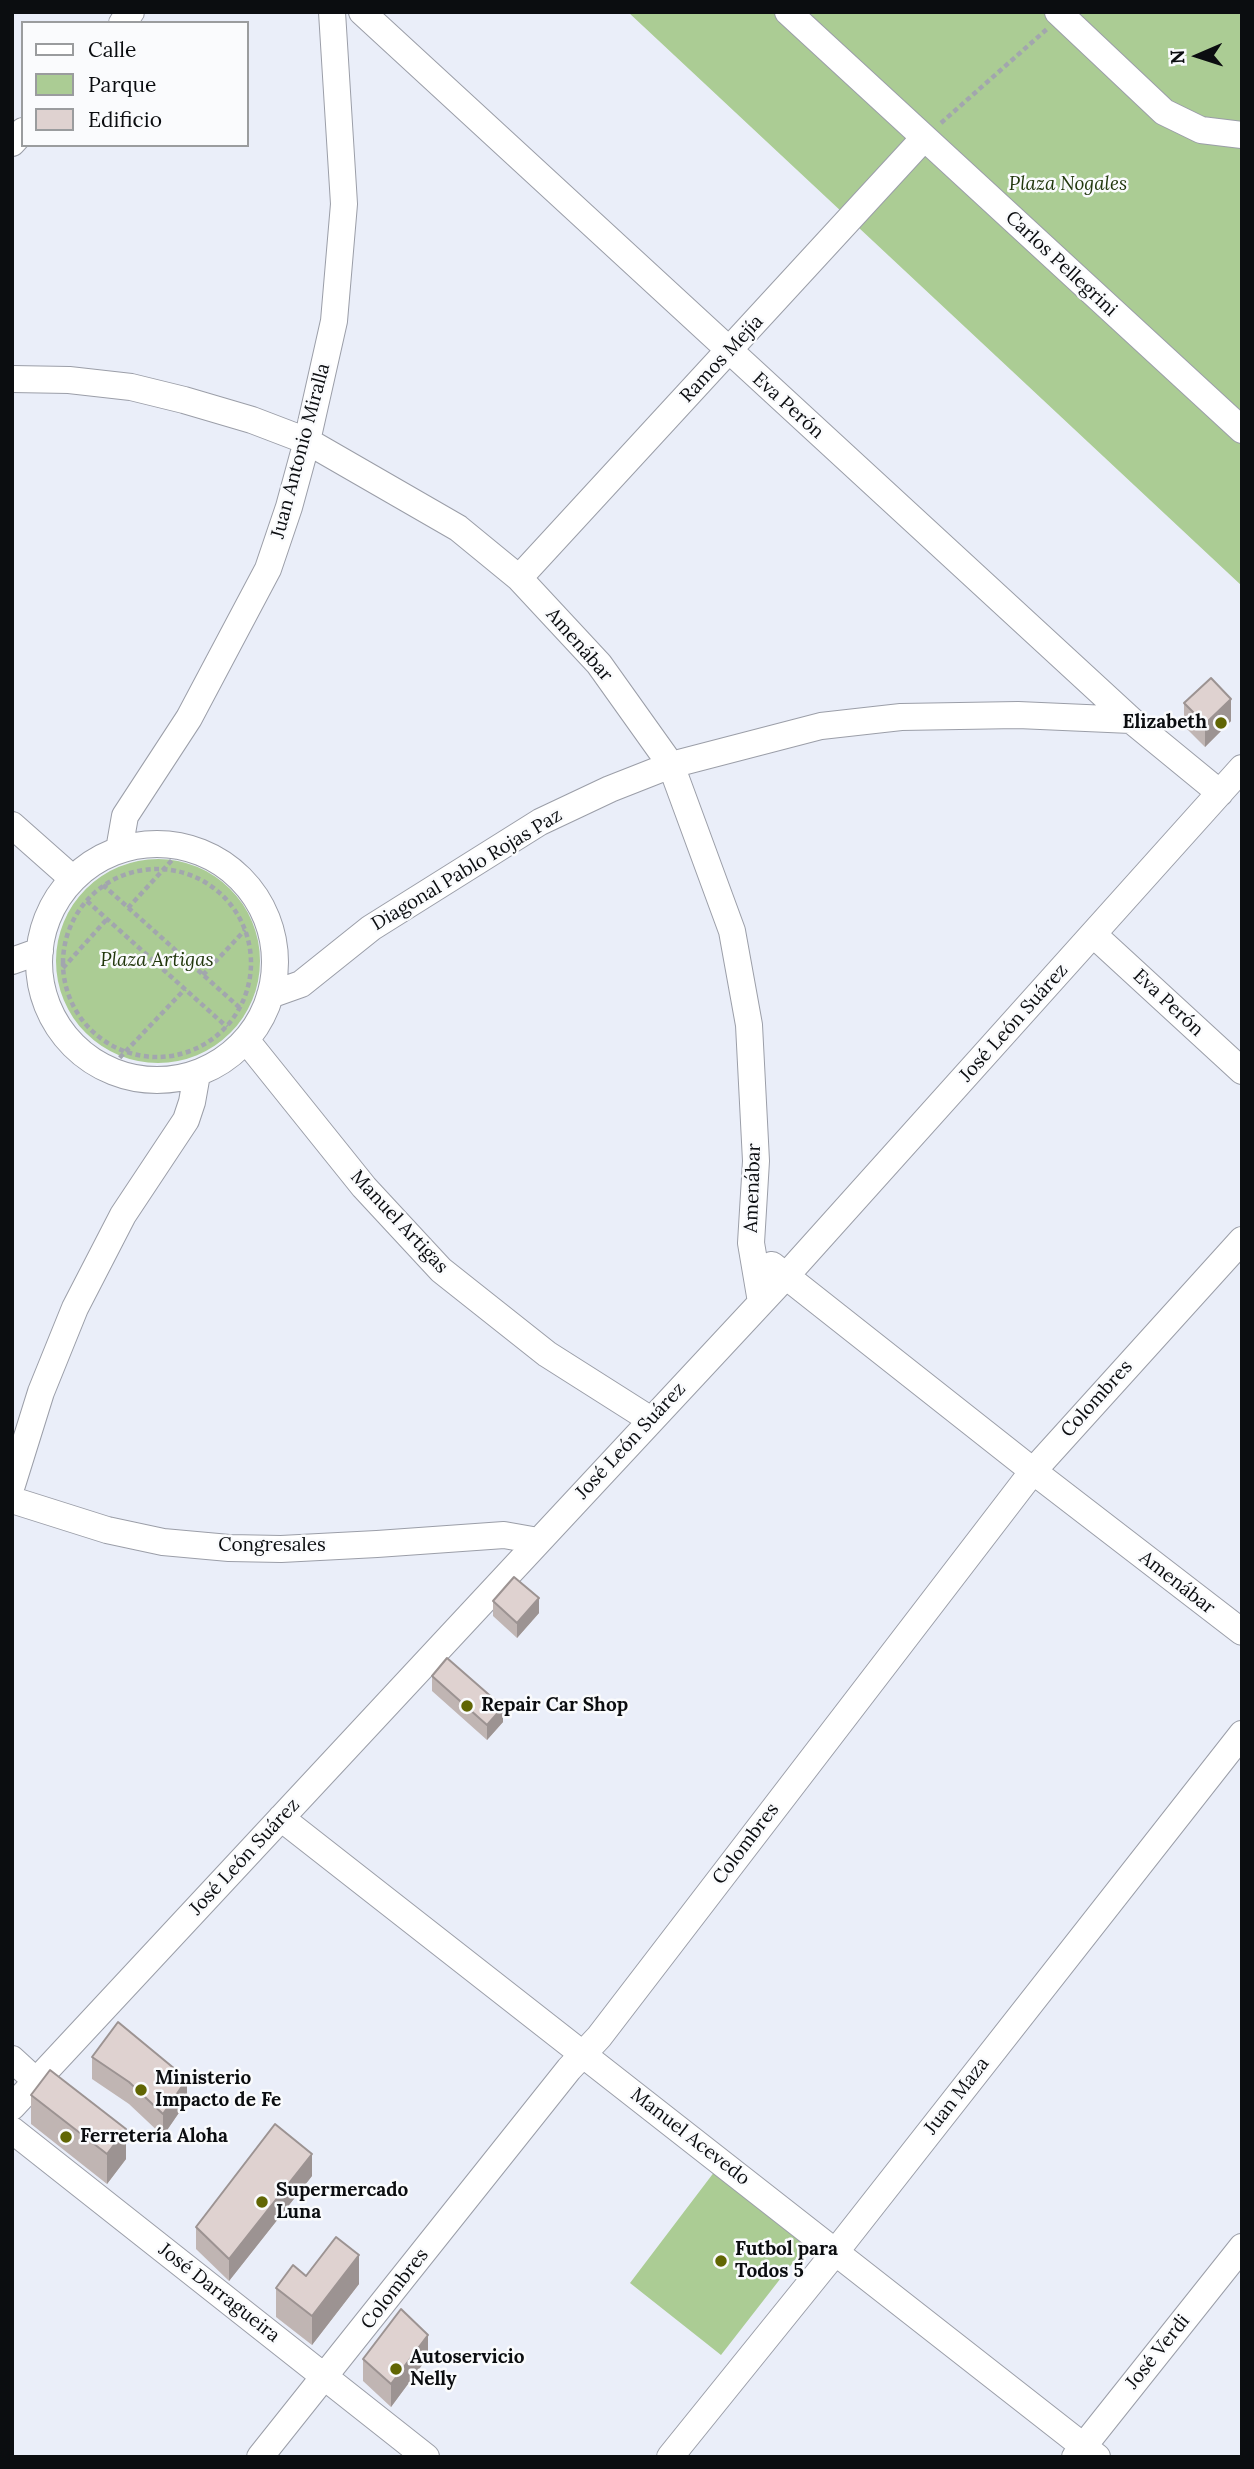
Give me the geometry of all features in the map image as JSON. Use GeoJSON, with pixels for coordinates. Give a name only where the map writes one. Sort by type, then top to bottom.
{"type":"FeatureCollection","features":[{"type":"Feature","properties":{"kind":"street","name":"Juan Antonio Miralla"},"geometry":{"type":"LineString","coordinates":[[119,850],[125,816],[189,718],[268,569],[307,441],[334,321],[344,204],[332,12]]}},
{"type":"Feature","properties":{"kind":"street","name":"Eva Perón"},"geometry":{"type":"LineString","coordinates":[[362,12],[1131,720],[1220,793]]}},
{"type":"Feature","properties":{"kind":"street","name":"Carlos Pellegrini"},"geometry":{"type":"LineString","coordinates":[[788,12],[1242,430]]}},
{"type":"Feature","properties":{"kind":"street"},"geometry":{"type":"LineString","coordinates":[[1060,14],[1164,113],[1201,130],[1242,135]]}},
{"type":"Feature","properties":{"kind":"street","name":"Ramos Mejía"},"geometry":{"type":"LineString","coordinates":[[519,578],[924,138]]}},
{"type":"Feature","properties":{"kind":"street","name":"Amenábar"},"geometry":{"type":"LineString","coordinates":[[12,379],[69,380],[131,387],[252,420],[307,441],[458,528],[519,578],[599,664],[671,765],[699,835],[732,931],[748,1025],[756,1161],[751,1246],[761,1302]]}},
{"type":"Feature","properties":{"kind":"street","name":"Diagonal Pablo Rojas Paz"},"geometry":{"type":"LineString","coordinates":[[270,995],[301,984],[371,928],[540,822],[610,789],[671,765],[821,726],[901,717],[1018,715],[1131,720]]}},
{"type":"Feature","properties":{"kind":"street","name":"José León Suárez"},"geometry":{"type":"LineString","coordinates":[[12,2107],[785,1277],[1242,768]]}},
{"type":"Feature","properties":{"kind":"street"},"geometry":{"type":"LineString","coordinates":[[12,825],[80,890]]}},
{"type":"Feature","properties":{"kind":"street"},"geometry":{"type":"LineString","coordinates":[[151,844],[184,847],[214,858],[239,877],[259,902],[271,932],[275,963],[270,995],[261,1019],[236,1034],[215,1066],[197,1074],[167,1080],[137,1079],[117,1061],[78,1050],[55,1022],[42,988],[40,951],[43,932],[50,912],[80,890],[94,862],[119,850],[151,844]]}},
{"type":"Feature","properties":{"kind":"street","name":"Eva Perón"},"geometry":{"type":"LineString","coordinates":[[1094,935],[1242,1071]]}},
{"type":"Feature","properties":{"kind":"street"},"geometry":{"type":"LineString","coordinates":[[12,961],[40,951]]}},
{"type":"Feature","properties":{"kind":"street","name":"Manuel Artigas"},"geometry":{"type":"LineString","coordinates":[[236,1034],[364,1187],[441,1270],[547,1354],[651,1420]]}},
{"type":"Feature","properties":{"kind":"street"},"geometry":{"type":"LineString","coordinates":[[12,1485],[41,1392],[75,1308],[122,1215],[186,1120],[197,1074]]}},
{"type":"Feature","properties":{"kind":"street","name":"Colombres"},"geometry":{"type":"LineString","coordinates":[[260,2457],[584,2054],[1032,1471],[1242,1240]]}},
{"type":"Feature","properties":{"kind":"street","name":"Amenábar"},"geometry":{"type":"LineString","coordinates":[[751,1246],[785,1277],[1242,1632]]}},
{"type":"Feature","properties":{"kind":"street","name":"Congresales"},"geometry":{"type":"LineString","coordinates":[[12,1500],[119,1532],[163,1542],[229,1548],[349,1546],[504,1535],[538,1541]]}},
{"type":"Feature","properties":{"kind":"street","name":"Juan Maza"},"geometry":{"type":"LineString","coordinates":[[670,2457],[837,2250],[1242,1734]]}},
{"type":"Feature","properties":{"kind":"street","name":"Manuel Acevedo"},"geometry":{"type":"LineString","coordinates":[[281,1818],[837,2250],[1085,2453]]}},
{"type":"Feature","properties":{"kind":"street"},"geometry":{"type":"LineString","coordinates":[[12,2052],[13,2059],[36,2081]]}},
{"type":"Feature","properties":{"kind":"street","name":"José Darragueira"},"geometry":{"type":"LineString","coordinates":[[12,2130],[426,2457]]}},
{"type":"Feature","properties":{"kind":"street","name":"José Verdi"},"geometry":{"type":"LineString","coordinates":[[1085,2453],[1242,2247]]}},
{"type":"Feature","properties":{"kind":"path"},"geometry":{"type":"LineString","coordinates":[[924,138],[1060,14]]}},
{"type":"Feature","properties":{"kind":"path"},"geometry":{"type":"LineString","coordinates":[[128,908],[184,847]]}},
{"type":"Feature","properties":{"kind":"path"},"geometry":{"type":"LineString","coordinates":[[80,890],[103,885],[129,872],[165,869],[193,875],[220,892],[240,918],[251,949],[250,981],[240,1008],[236,1034]]}},
{"type":"Feature","properties":{"kind":"path"},"geometry":{"type":"LineString","coordinates":[[103,885],[240,1008]]}},
{"type":"Feature","properties":{"kind":"path"},"geometry":{"type":"LineString","coordinates":[[80,890],[107,919],[236,1034]]}},
{"type":"Feature","properties":{"kind":"path"},"geometry":{"type":"LineString","coordinates":[[80,890],[78,911],[65,938],[62,968],[69,998],[84,1024],[107,1044],[117,1061]]}},
{"type":"Feature","properties":{"kind":"path"},"geometry":{"type":"LineString","coordinates":[[62,968],[107,919]]}},
{"type":"Feature","properties":{"kind":"path"},"geometry":{"type":"LineString","coordinates":[[203,975],[245,930]]}},
{"type":"Feature","properties":{"kind":"path"},"geometry":{"type":"LineString","coordinates":[[117,1061],[185,989]]}},
{"type":"Feature","properties":{"kind":"path"},"geometry":{"type":"LineString","coordinates":[[117,1061],[135,1056],[164,1058],[194,1051],[219,1035],[236,1034]]}},
{"type":"Feature","properties":{"kind":"green space","name":"Plaza Nogales"},"geometry":{"type":"Polygon","coordinates":[[[628,12],[1242,12],[1242,586],[628,12]]]}},
{"type":"Feature","properties":{"kind":"green space","name":"Plaza Artigas"},"geometry":{"type":"Polygon","coordinates":[[[158,859],[197,867],[230,889],[252,922],[260,961],[252,1000],[230,1033],[197,1055],[158,1063],[119,1055],[86,1033],[64,1000],[56,961],[64,922],[86,889],[119,867],[158,859]]]}},
{"type":"Feature","properties":{"kind":"green space","name":"Futbol para Todos 5"},"geometry":{"type":"Polygon","coordinates":[[[718,2167],[812,2238],[721,2355],[630,2283],[718,2167]]]}},
{"type":"Feature","properties":{"kind":"building"},"geometry":{"type":"Polygon","coordinates":[[[1211,678],[1231,699],[1205,724],[1184,703],[1211,678]]]}},
{"type":"Feature","properties":{"kind":"building"},"geometry":{"type":"Polygon","coordinates":[[[514,1577],[539,1598],[517,1623],[493,1601],[514,1577]]]}},
{"type":"Feature","properties":{"kind":"building"},"geometry":{"type":"Polygon","coordinates":[[[447,1658],[503,1707],[487,1725],[432,1676],[447,1658]]]}},
{"type":"Feature","properties":{"kind":"building"},"geometry":{"type":"Polygon","coordinates":[[[118,2022],[187,2079],[163,2114],[129,2082],[92,2057],[118,2022]]]}},
{"type":"Feature","properties":{"kind":"building"},"geometry":{"type":"Polygon","coordinates":[[[50,2070],[126,2129],[107,2154],[31,2095],[50,2070]]]}},
{"type":"Feature","properties":{"kind":"building","name":"Supermercado Luna"},"geometry":{"type":"Polygon","coordinates":[[[275,2124],[312,2154],[229,2259],[196,2227],[275,2124]]]}},
{"type":"Feature","properties":{"kind":"building"},"geometry":{"type":"Polygon","coordinates":[[[336,2237],[359,2255],[312,2316],[276,2288],[293,2265],[306,2276],[336,2237]]]}},
{"type":"Feature","properties":{"kind":"building"},"geometry":{"type":"Polygon","coordinates":[[[401,2309],[428,2335],[391,2384],[363,2359],[401,2309]]]}},
{"type":"Feature","properties":{"kind":"place","name":"Elizabeth"},"geometry":{"type":"Point","coordinates":[1221,723]}},
{"type":"Feature","properties":{"kind":"place","name":"Repair Car Shop"},"geometry":{"type":"Point","coordinates":[467,1706]}},
{"type":"Feature","properties":{"kind":"place","name":"Ministerio Impacto de Fe"},"geometry":{"type":"Point","coordinates":[141,2090]}},
{"type":"Feature","properties":{"kind":"place","name":"Ferretería Aloha"},"geometry":{"type":"Point","coordinates":[66,2137]}},
{"type":"Feature","properties":{"kind":"place","name":"Supermercado Luna"},"geometry":{"type":"Point","coordinates":[262,2202]}},
{"type":"Feature","properties":{"kind":"place","name":"Futbol para Todos 5"},"geometry":{"type":"Point","coordinates":[721,2261]}},
{"type":"Feature","properties":{"kind":"place","name":"Autoservicio Nelly"},"geometry":{"type":"Point","coordinates":[396,2369]}}]}
